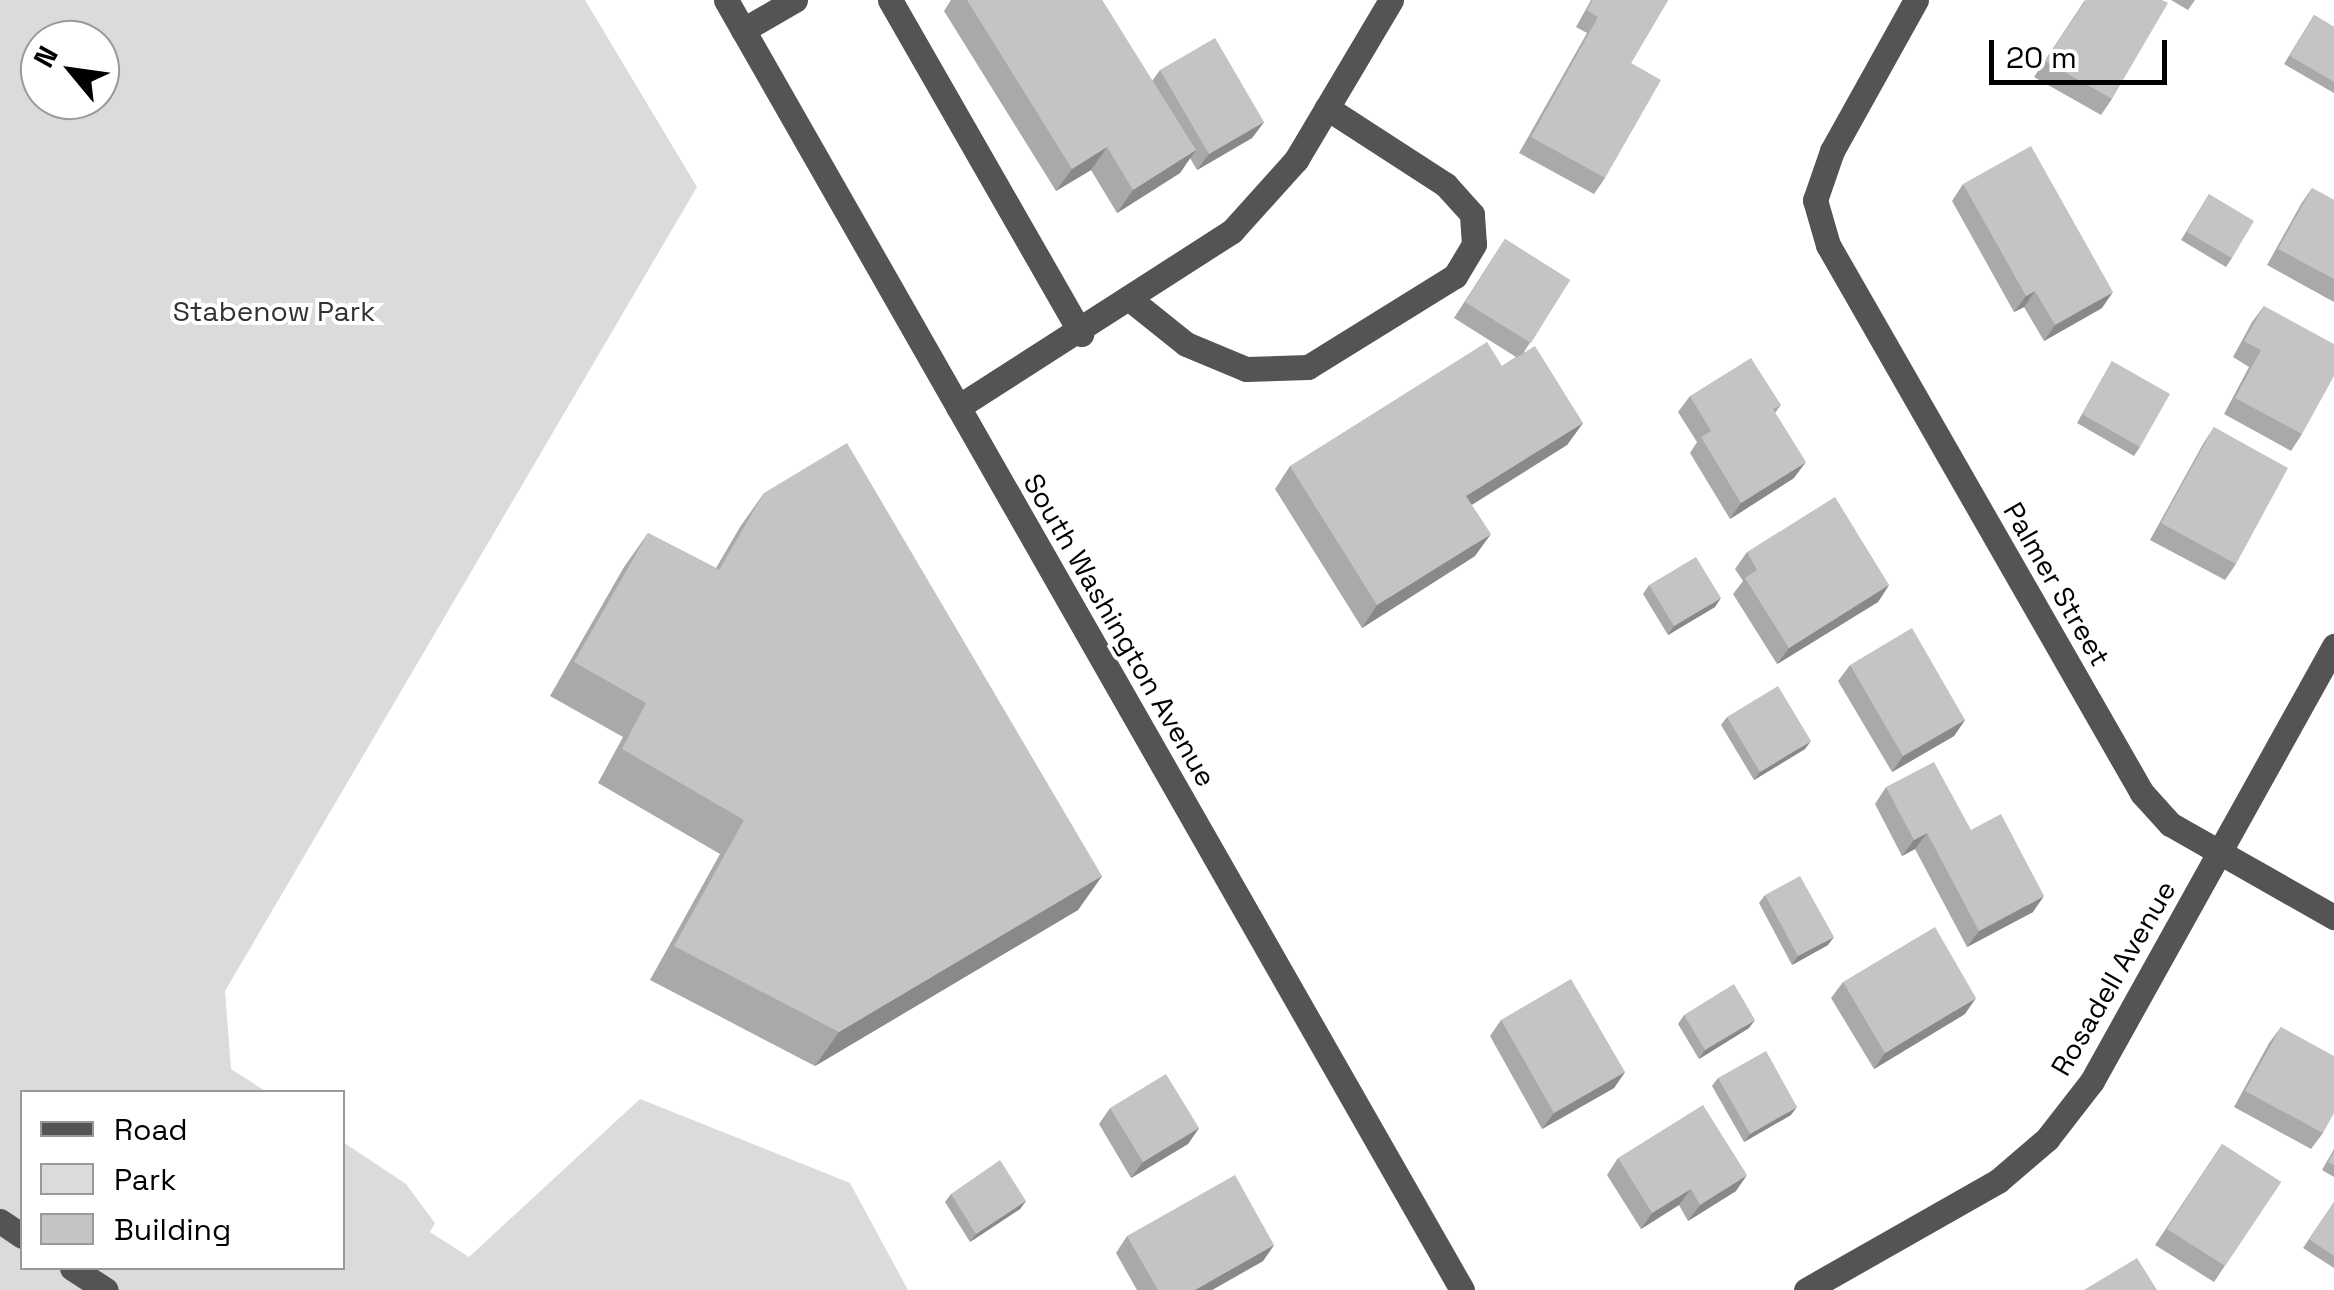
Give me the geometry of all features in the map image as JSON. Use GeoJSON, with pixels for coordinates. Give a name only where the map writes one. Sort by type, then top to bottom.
{"type":"FeatureCollection","features":[{"type":"Feature","properties":{"kind":"street","name":"South Washington Avenue"},"geometry":{"type":"LineString","coordinates":[[726,0],[1462,1290]]}},
{"type":"Feature","properties":{"kind":"street"},"geometry":{"type":"LineString","coordinates":[[743,30],[795,0]]}},
{"type":"Feature","properties":{"kind":"street"},"geometry":{"type":"LineString","coordinates":[[890,0],[1081,334]]}},
{"type":"Feature","properties":{"kind":"street"},"geometry":{"type":"LineString","coordinates":[[958,407],[1081,334],[1232,232],[1327,108],[1391,0]]}},
{"type":"Feature","properties":{"kind":"street","name":"Palmer Street"},"geometry":{"type":"LineString","coordinates":[[1916,0],[1815,200],[1828,245],[2142,793],[2170,824],[2334,918]]}},
{"type":"Feature","properties":{"kind":"street"},"geometry":{"type":"LineString","coordinates":[[1131,300],[1186,344],[1246,369],[1308,368],[1455,276],[1474,244],[1472,214],[1446,185],[1327,108]]}},
{"type":"Feature","properties":{"kind":"street","name":"Rosadell Avenue"},"geometry":{"type":"LineString","coordinates":[[1806,1290],[1998,1181],[2047,1139],[2092,1080],[2334,646]]}},
{"type":"Feature","properties":{"kind":"street"},"geometry":{"type":"LineString","coordinates":[[75,1270],[106,1290]]}},
{"type":"Feature","properties":{"kind":"green space","name":"Stabenow Park"},"geometry":{"type":"Polygon","coordinates":[[[0,0],[585,0],[697,187],[225,991],[231,1069],[264,1090],[20,1090],[20,1270],[345,1270],[345,1143],[406,1184],[435,1223],[430,1232],[469,1257],[640,1099],[850,1183],[908,1290],[0,1290],[0,0]]]}},
{"type":"Feature","properties":{"kind":"building"},"geometry":{"type":"Polygon","coordinates":[[[967,0],[1102,0],[1196,150],[1133,190],[1107,147],[1072,169],[967,0]]]}},
{"type":"Feature","properties":{"kind":"building"},"geometry":{"type":"Polygon","coordinates":[[[1593,0],[1668,0],[1631,63],[1661,80],[1605,178],[1531,137],[1598,17],[1587,10],[1593,0]]]}},
{"type":"Feature","properties":{"kind":"building"},"geometry":{"type":"Polygon","coordinates":[[[2086,0],[2168,3],[2112,99],[2045,61],[2086,0]]]}},
{"type":"Feature","properties":{"kind":"building"},"geometry":{"type":"Polygon","coordinates":[[[2314,15],[2334,27],[2334,82],[2290,56],[2314,15]]]}},
{"type":"Feature","properties":{"kind":"building"},"geometry":{"type":"Polygon","coordinates":[[[1215,38],[1264,122],[1209,154],[1160,70],[1215,38]]]}},
{"type":"Feature","properties":{"kind":"building"},"geometry":{"type":"Polygon","coordinates":[[[2031,146],[2113,292],[2055,325],[2035,291],[2026,296],[1963,184],[2031,146]]]}},
{"type":"Feature","properties":{"kind":"building"},"geometry":{"type":"Polygon","coordinates":[[[2312,188],[2334,200],[2334,279],[2278,249],[2312,188]]]}},
{"type":"Feature","properties":{"kind":"building"},"geometry":{"type":"Polygon","coordinates":[[[2209,194],[2254,221],[2232,258],[2187,232],[2209,194]]]}},
{"type":"Feature","properties":{"kind":"building"},"geometry":{"type":"Polygon","coordinates":[[[1505,239],[1570,280],[1531,343],[1465,302],[1505,239]]]}},
{"type":"Feature","properties":{"kind":"building"},"geometry":{"type":"Polygon","coordinates":[[[2264,306],[2334,344],[2334,376],[2302,434],[2235,398],[2261,350],[2244,341],[2264,306]]]}},
{"type":"Feature","properties":{"kind":"building"},"geometry":{"type":"Polygon","coordinates":[[[1487,342],[1502,366],[1535,346],[1583,423],[1466,496],[1491,534],[1377,605],[1290,466],[1487,342]]]}},
{"type":"Feature","properties":{"kind":"building"},"geometry":{"type":"Polygon","coordinates":[[[1751,358],[1781,405],[1773,409],[1806,462],[1741,503],[1701,437],[1711,431],[1690,396],[1751,358]]]}},
{"type":"Feature","properties":{"kind":"building"},"geometry":{"type":"Polygon","coordinates":[[[2112,361],[2170,394],[2140,447],[2082,414],[2112,361]]]}},
{"type":"Feature","properties":{"kind":"building"},"geometry":{"type":"Polygon","coordinates":[[[2214,427],[2288,468],[2236,564],[2161,523],[2214,427]]]}},
{"type":"Feature","properties":{"kind":"building"},"geometry":{"type":"Polygon","coordinates":[[[847,443],[1102,876],[839,1032],[674,946],[744,820],[622,749],[646,703],[574,662],[648,533],[719,570],[764,493],[847,443]]]}},
{"type":"Feature","properties":{"kind":"building"},"geometry":{"type":"Polygon","coordinates":[[[1835,497],[1889,585],[1789,648],[1745,578],[1757,570],[1747,552],[1835,497]]]}},
{"type":"Feature","properties":{"kind":"building"},"geometry":{"type":"Polygon","coordinates":[[[1696,557],[1721,598],[1674,626],[1649,585],[1696,557]]]}},
{"type":"Feature","properties":{"kind":"building"},"geometry":{"type":"Polygon","coordinates":[[[1912,628],[1965,720],[1903,756],[1850,665],[1912,628]]]}},
{"type":"Feature","properties":{"kind":"building"},"geometry":{"type":"Polygon","coordinates":[[[1778,686],[1811,741],[1760,772],[1727,717],[1778,686]]]}},
{"type":"Feature","properties":{"kind":"building"},"geometry":{"type":"Polygon","coordinates":[[[1934,762],[1971,830],[2001,814],[2044,896],[1979,931],[1927,833],[1914,840],[1886,787],[1934,762]]]}},
{"type":"Feature","properties":{"kind":"building"},"geometry":{"type":"Polygon","coordinates":[[[1800,876],[1834,937],[1798,956],[1765,895],[1800,876]]]}},
{"type":"Feature","properties":{"kind":"building"},"geometry":{"type":"Polygon","coordinates":[[[1935,927],[1976,998],[1885,1053],[1843,982],[1935,927]]]}},
{"type":"Feature","properties":{"kind":"building"},"geometry":{"type":"Polygon","coordinates":[[[1571,979],[1625,1072],[1554,1113],[1501,1020],[1571,979]]]}},
{"type":"Feature","properties":{"kind":"building"},"geometry":{"type":"Polygon","coordinates":[[[1734,984],[1755,1020],[1705,1050],[1684,1015],[1734,984]]]}},
{"type":"Feature","properties":{"kind":"building"},"geometry":{"type":"Polygon","coordinates":[[[2281,1027],[2334,1056],[2334,1113],[2323,1133],[2245,1091],[2281,1027]]]}},
{"type":"Feature","properties":{"kind":"building"},"geometry":{"type":"Polygon","coordinates":[[[1766,1051],[1797,1107],[1750,1134],[1718,1078],[1766,1051]]]}},
{"type":"Feature","properties":{"kind":"building"},"geometry":{"type":"Polygon","coordinates":[[[1166,1074],[1199,1128],[1143,1162],[1110,1108],[1166,1074]]]}},
{"type":"Feature","properties":{"kind":"building"},"geometry":{"type":"Polygon","coordinates":[[[1703,1105],[1747,1175],[1700,1205],[1691,1189],[1652,1213],[1618,1158],[1703,1105]]]}},
{"type":"Feature","properties":{"kind":"building"},"geometry":{"type":"Polygon","coordinates":[[[2222,1144],[2281,1182],[2225,1266],[2167,1229],[2222,1144]]]}},
{"type":"Feature","properties":{"kind":"building"},"geometry":{"type":"Polygon","coordinates":[[[1000,1160],[1026,1201],[976,1234],[951,1194],[1000,1160]]]}},
{"type":"Feature","properties":{"kind":"building"},"geometry":{"type":"Polygon","coordinates":[[[1235,1175],[1274,1245],[1195,1290],[1158,1290],[1127,1236],[1235,1175]]]}},
{"type":"Feature","properties":{"kind":"building"},"geometry":{"type":"Polygon","coordinates":[[[2334,1202],[2334,1256],[2309,1239],[2334,1202]]]}},
{"type":"Feature","properties":{"kind":"building"},"geometry":{"type":"Polygon","coordinates":[[[2137,1258],[2157,1290],[2084,1290],[2137,1258]]]}}]}
